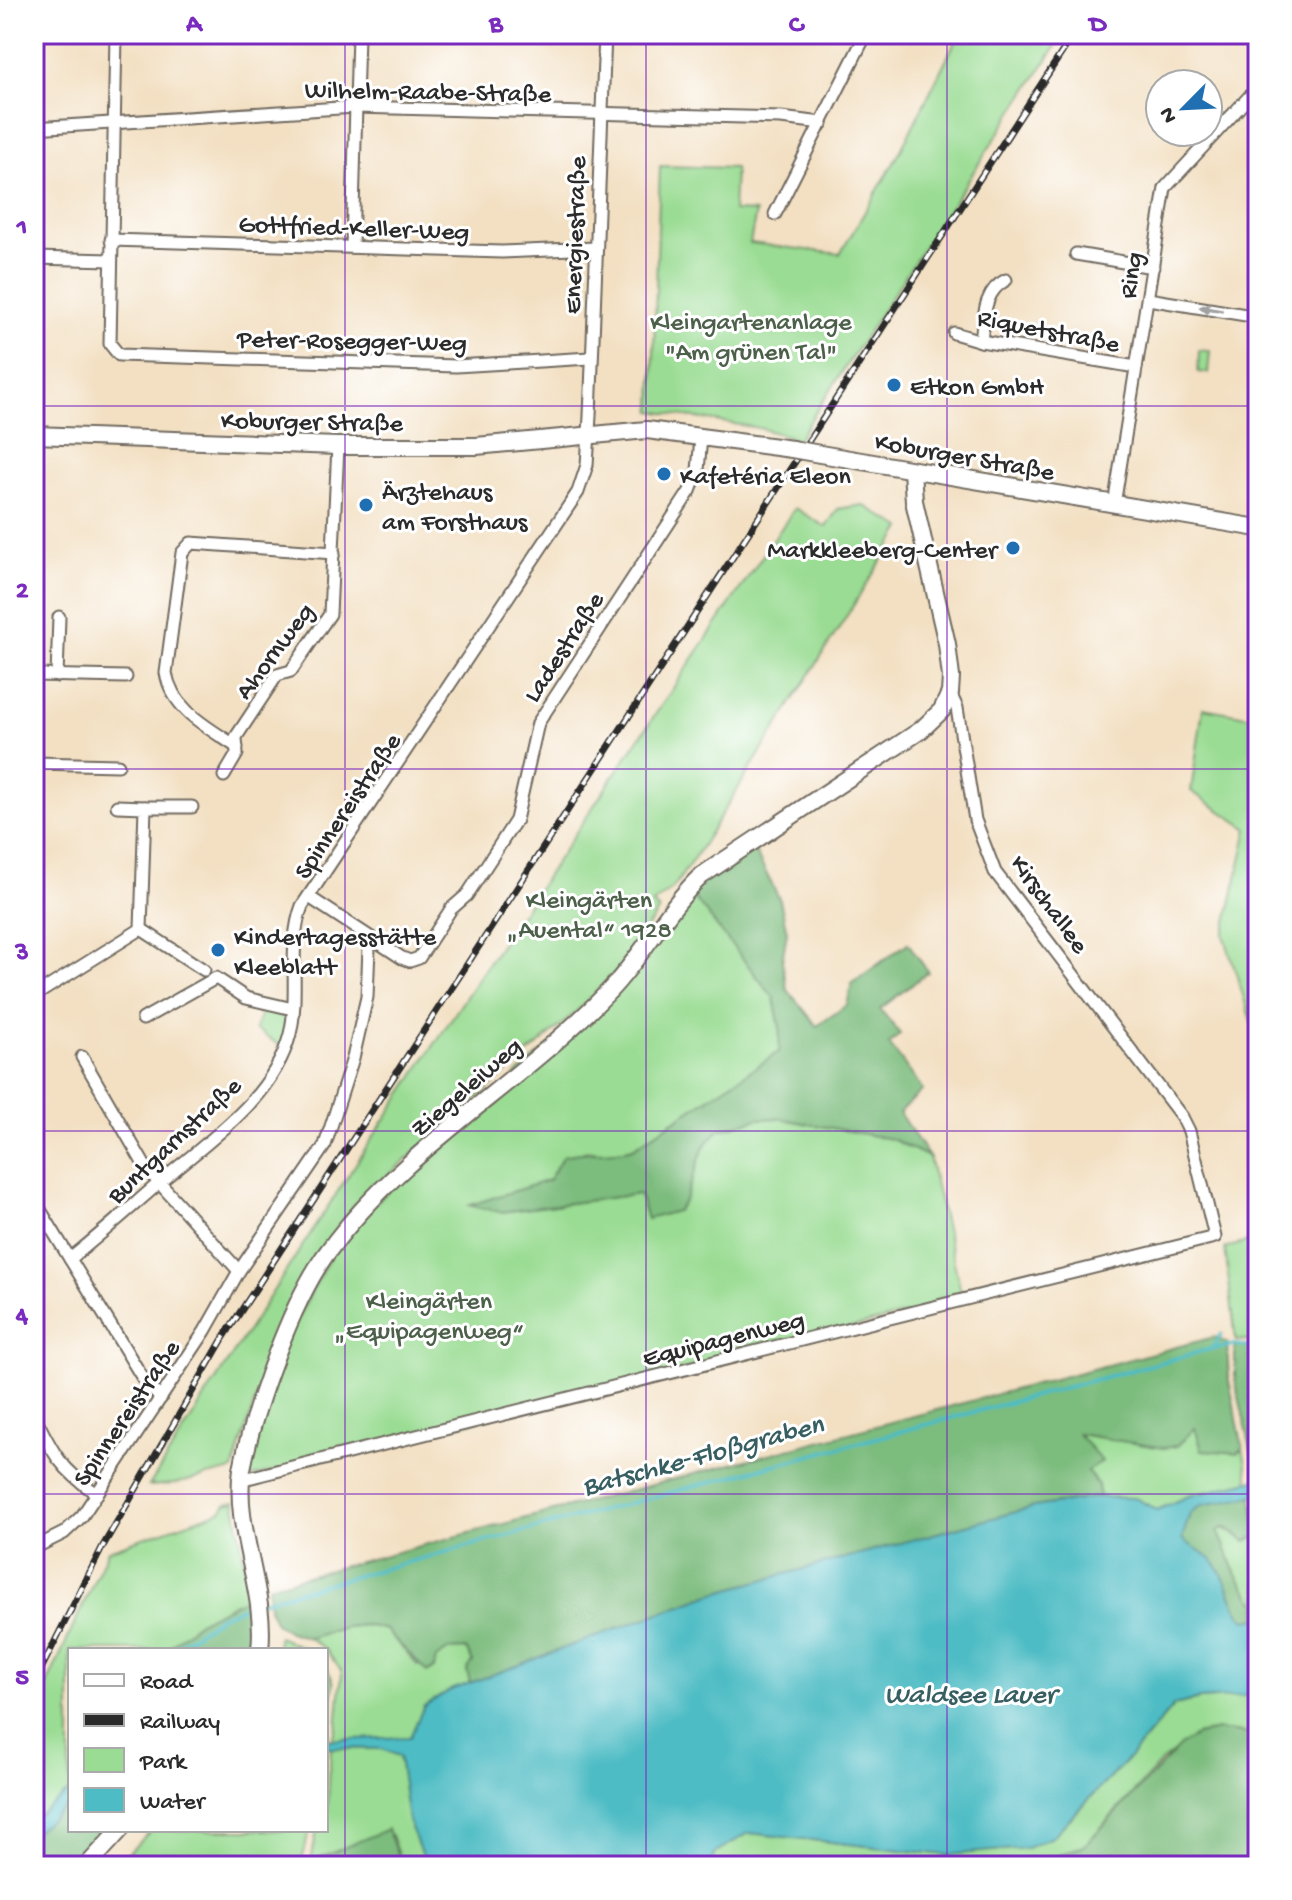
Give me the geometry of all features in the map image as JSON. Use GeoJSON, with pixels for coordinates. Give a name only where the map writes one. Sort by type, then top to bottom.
{"type":"FeatureCollection","features":[{"type":"Feature","properties":{"kind":"main road","name":"Koburger Straße"},"geometry":{"type":"LineString","coordinates":[[34,435],[338,446],[476,446],[589,438],[624,442],[651,440],[664,435],[792,449],[1258,528]]}},
{"type":"Feature","properties":{"kind":"main road","name":"Kirschallee"},"geometry":{"type":"LineString","coordinates":[[912,470],[914,501],[948,652],[950,693]]}},
{"type":"Feature","properties":{"kind":"main road","name":"Ziegeleiweg"},"geometry":{"type":"LineString","coordinates":[[260,1648],[259,1602],[241,1476],[268,1384],[303,1295],[328,1251],[365,1207],[609,991],[682,894],[701,876],[921,730],[942,710],[950,693]]}},
{"type":"Feature","properties":{"kind":"main road"},"geometry":{"type":"LineString","coordinates":[[87,1866],[118,1832]]}},
{"type":"Feature","properties":{"kind":"street"},"geometry":{"type":"LineString","coordinates":[[34,258],[111,260],[116,34]]}},
{"type":"Feature","properties":{"kind":"street"},"geometry":{"type":"LineString","coordinates":[[352,247],[358,34]]}},
{"type":"Feature","properties":{"kind":"street","name":"Energiestraße"},"geometry":{"type":"LineString","coordinates":[[589,438],[605,34]]}},
{"type":"Feature","properties":{"kind":"street"},"geometry":{"type":"LineString","coordinates":[[775,214],[866,34]]}},
{"type":"Feature","properties":{"kind":"street","name":"Ring"},"geometry":{"type":"LineString","coordinates":[[1114,505],[1165,188],[1258,87]]}},
{"type":"Feature","properties":{"kind":"street","name":"Wilhelm-Raabe-Straße"},"geometry":{"type":"LineString","coordinates":[[34,128],[355,107],[781,118],[822,123]]}},
{"type":"Feature","properties":{"kind":"street","name":"Gottfried-Keller-Weg"},"geometry":{"type":"LineString","coordinates":[[111,240],[502,252],[596,248]]}},
{"type":"Feature","properties":{"kind":"street"},"geometry":{"type":"LineString","coordinates":[[1076,254],[1153,267]]}},
{"type":"Feature","properties":{"kind":"street","name":"Peter-Rosegger-Weg"},"geometry":{"type":"LineString","coordinates":[[111,260],[110,344],[119,355],[456,366],[590,358]]}},
{"type":"Feature","properties":{"kind":"street"},"geometry":{"type":"LineString","coordinates":[[981,341],[986,303],[1006,280]]}},
{"type":"Feature","properties":{"kind":"street"},"geometry":{"type":"LineString","coordinates":[[1148,299],[1258,317]]}},
{"type":"Feature","properties":{"kind":"street","name":"Riquetstraße"},"geometry":{"type":"LineString","coordinates":[[954,333],[981,341],[1136,367]]}},
{"type":"Feature","properties":{"kind":"street","name":"Spinnereistraße"},"geometry":{"type":"LineString","coordinates":[[34,1548],[64,1533],[82,1516],[161,1398],[239,1271],[325,1145],[353,1058],[367,997],[369,948],[373,940],[309,897],[578,492],[587,465],[589,438]]}},
{"type":"Feature","properties":{"kind":"street","name":"Ladestraße"},"geometry":{"type":"LineString","coordinates":[[373,940],[402,958],[410,961],[419,958],[451,909],[467,895],[516,820],[538,723],[690,491],[698,470],[701,438]]}},
{"type":"Feature","properties":{"kind":"street","name":"Ahornweg"},"geometry":{"type":"LineString","coordinates":[[224,776],[237,754],[236,737],[277,675],[291,671],[330,614],[338,446]]}},
{"type":"Feature","properties":{"kind":"street"},"geometry":{"type":"LineString","coordinates":[[237,747],[185,711],[168,685],[166,673],[182,553],[191,543],[334,553]]}},
{"type":"Feature","properties":{"kind":"street"},"geometry":{"type":"LineString","coordinates":[[57,676],[59,617]]}},
{"type":"Feature","properties":{"kind":"street"},"geometry":{"type":"LineString","coordinates":[[34,675],[126,677]]}},
{"type":"Feature","properties":{"kind":"street","name":"Kirschallee"},"geometry":{"type":"LineString","coordinates":[[950,693],[957,708],[975,820],[995,872],[1182,1117],[1189,1131],[1215,1237]]}},
{"type":"Feature","properties":{"kind":"street"},"geometry":{"type":"LineString","coordinates":[[34,763],[118,765]]}},
{"type":"Feature","properties":{"kind":"street"},"geometry":{"type":"LineString","coordinates":[[117,806],[192,807]]}},
{"type":"Feature","properties":{"kind":"street"},"geometry":{"type":"LineString","coordinates":[[141,929],[145,807]]}},
{"type":"Feature","properties":{"kind":"street","name":"Buntgarnstraße"},"geometry":{"type":"LineString","coordinates":[[70,1259],[249,1104],[277,1063],[289,1034],[293,1009],[298,918],[309,897]]}},
{"type":"Feature","properties":{"kind":"street"},"geometry":{"type":"LineString","coordinates":[[141,929],[204,970]]}},
{"type":"Feature","properties":{"kind":"street"},"geometry":{"type":"LineString","coordinates":[[34,996],[141,929]]}},
{"type":"Feature","properties":{"kind":"street"},"geometry":{"type":"LineString","coordinates":[[143,1019],[216,978],[246,998],[293,1009]]}},
{"type":"Feature","properties":{"kind":"street"},"geometry":{"type":"LineString","coordinates":[[82,1057],[158,1184],[239,1271]]}},
{"type":"Feature","properties":{"kind":"street"},"geometry":{"type":"LineString","coordinates":[[34,1200],[147,1385],[161,1398]]}},
{"type":"Feature","properties":{"kind":"street","name":"Equipagenweg"},"geometry":{"type":"LineString","coordinates":[[241,1476],[248,1478],[1215,1237]]}},
{"type":"Feature","properties":{"kind":"street"},"geometry":{"type":"LineString","coordinates":[[34,1415],[56,1460],[67,1474],[97,1494]]}},
{"type":"Feature","properties":{"kind":"green space","name":"Kleingartenanlage \"Am grünen Tal\""},"geometry":{"type":"Polygon","coordinates":[[[959,34],[1064,34],[798,439],[759,428],[652,411],[660,166],[735,168],[733,211],[756,212],[750,243],[840,254],[899,154],[959,34]]]}},
{"type":"Feature","properties":{"kind":"green space"},"geometry":{"type":"Polygon","coordinates":[[[1199,350],[1210,351],[1208,373],[1198,372],[1199,350]]]}},
{"type":"Feature","properties":{"kind":"green space","name":"Kleingärten „Auental“ 1928"},"geometry":{"type":"Polygon","coordinates":[[[863,505],[902,528],[696,855],[673,888],[653,904],[659,910],[620,968],[575,1013],[352,1207],[296,1290],[275,1338],[233,1470],[174,1484],[149,1486],[387,1116],[795,508],[826,527],[838,509],[863,505]]]}},
{"type":"Feature","properties":{"kind":"green space"},"geometry":{"type":"Polygon","coordinates":[[[1203,708],[1258,718],[1258,1043],[1224,935],[1248,829],[1191,791],[1203,708]]]}},
{"type":"Feature","properties":{"kind":"green space"},"geometry":{"type":"Polygon","coordinates":[[[750,842],[780,900],[787,932],[782,961],[787,989],[817,1026],[847,1005],[852,983],[908,943],[928,972],[880,1009],[900,1034],[889,1044],[923,1090],[899,1113],[929,1157],[892,1139],[777,1118],[757,1119],[719,1130],[704,1146],[685,1200],[677,1211],[647,1219],[639,1194],[501,1212],[470,1205],[549,1180],[563,1156],[633,1148],[779,1052],[780,1027],[774,998],[687,889],[750,842]]]}},
{"type":"Feature","properties":{"kind":"green space","name":"Kleingärten „Equipagenweg“"},"geometry":{"type":"Polygon","coordinates":[[[687,889],[774,998],[780,1027],[779,1052],[633,1148],[611,1154],[586,1150],[549,1180],[472,1206],[501,1212],[639,1194],[685,1200],[704,1146],[718,1130],[757,1119],[777,1118],[892,1139],[929,1157],[963,1300],[248,1478],[244,1458],[280,1351],[343,1232],[609,991],[687,889]]]}},
{"type":"Feature","properties":{"kind":"green space"},"geometry":{"type":"Polygon","coordinates":[[[265,1003],[293,1009],[284,1048],[255,1029],[265,1003]]]}},
{"type":"Feature","properties":{"kind":"green space"},"geometry":{"type":"Polygon","coordinates":[[[1258,1239],[1258,1339],[1236,1341],[1225,1248],[1258,1239]]]}},
{"type":"Feature","properties":{"kind":"green space"},"geometry":{"type":"Polygon","coordinates":[[[1214,1337],[1227,1343],[1229,1381],[1243,1448],[1238,1453],[1202,1450],[1195,1428],[1177,1446],[1163,1448],[1078,1434],[1102,1461],[1087,1471],[1098,1485],[1099,1497],[1034,1507],[711,1594],[470,1683],[467,1670],[473,1662],[466,1649],[448,1650],[436,1658],[434,1669],[427,1672],[386,1630],[366,1625],[345,1627],[309,1638],[289,1632],[276,1623],[269,1608],[268,1586],[1214,1337]]]}},
{"type":"Feature","properties":{"kind":"green space"},"geometry":{"type":"Polygon","coordinates":[[[1235,1345],[1258,1348],[1258,1479],[1235,1380],[1235,1345]]]}},
{"type":"Feature","properties":{"kind":"green space"},"geometry":{"type":"Polygon","coordinates":[[[1195,1427],[1238,1453],[1243,1448],[1249,1481],[1189,1496],[1157,1510],[1135,1498],[1099,1497],[1098,1485],[1086,1471],[1101,1462],[1076,1434],[1177,1446],[1195,1427]]]}},
{"type":"Feature","properties":{"kind":"green space"},"geometry":{"type":"Polygon","coordinates":[[[1252,1496],[1258,1536],[1246,1541],[1225,1527],[1218,1531],[1237,1575],[1254,1601],[1258,1602],[1258,1618],[1246,1620],[1236,1611],[1229,1588],[1182,1539],[1190,1513],[1202,1505],[1252,1496]]]}},
{"type":"Feature","properties":{"kind":"green space"},"geometry":{"type":"Polygon","coordinates":[[[235,1502],[249,1596],[197,1623],[168,1648],[68,1648],[68,1792],[34,1818],[34,1713],[108,1550],[221,1511],[226,1504],[235,1502]]]}},
{"type":"Feature","properties":{"kind":"green space"},"geometry":{"type":"Polygon","coordinates":[[[1221,1527],[1246,1541],[1258,1536],[1258,1602],[1254,1601],[1237,1575],[1217,1531],[1221,1527]]]}},
{"type":"Feature","properties":{"kind":"green space"},"geometry":{"type":"Polygon","coordinates":[[[249,1596],[248,1648],[168,1648],[197,1623],[249,1596]]]}},
{"type":"Feature","properties":{"kind":"green space"},"geometry":{"type":"Polygon","coordinates":[[[366,1625],[386,1630],[418,1666],[448,1650],[467,1649],[473,1663],[467,1670],[470,1683],[424,1706],[410,1738],[332,1740],[337,1728],[342,1672],[328,1648],[309,1638],[345,1627],[366,1625]]]}},
{"type":"Feature","properties":{"kind":"green space"},"geometry":{"type":"Polygon","coordinates":[[[278,1637],[304,1648],[277,1648],[278,1637]]]}},
{"type":"Feature","properties":{"kind":"green space"},"geometry":{"type":"Polygon","coordinates":[[[328,1670],[334,1683],[328,1740],[328,1670]]]}},
{"type":"Feature","properties":{"kind":"green space"},"geometry":{"type":"Polygon","coordinates":[[[1258,1695],[1258,1735],[1217,1730],[1197,1735],[1162,1761],[1085,1845],[1057,1856],[994,1866],[913,1866],[813,1859],[711,1866],[716,1852],[749,1833],[947,1855],[1052,1837],[1130,1757],[1174,1705],[1200,1699],[1258,1695]]]}},
{"type":"Feature","properties":{"kind":"green space"},"geometry":{"type":"Polygon","coordinates":[[[1217,1730],[1258,1735],[1258,1866],[994,1866],[1057,1856],[1085,1845],[1180,1746],[1197,1735],[1217,1730]]]}},
{"type":"Feature","properties":{"kind":"green space"},"geometry":{"type":"Polygon","coordinates":[[[331,1748],[382,1749],[399,1756],[408,1820],[426,1866],[402,1866],[391,1835],[311,1862],[317,1832],[328,1832],[331,1748]]]}},
{"type":"Feature","properties":{"kind":"green space"},"geometry":{"type":"Polygon","coordinates":[[[68,1805],[68,1832],[104,1832],[71,1866],[34,1866],[34,1832],[68,1805]]]}},
{"type":"Feature","properties":{"kind":"green space"},"geometry":{"type":"Polygon","coordinates":[[[387,1829],[402,1866],[309,1866],[311,1862],[387,1829]]]}},
{"type":"Feature","properties":{"kind":"green space"},"geometry":{"type":"Polygon","coordinates":[[[149,1832],[309,1832],[301,1866],[116,1866],[149,1832]]]}},
{"type":"Feature","properties":{"kind":"green space"},"geometry":{"type":"Polygon","coordinates":[[[813,1859],[913,1866],[745,1866],[813,1859]]]}},
{"type":"Feature","properties":{"kind":"water","name":"Waldsee Lauer"},"geometry":{"type":"Polygon","coordinates":[[[1258,1479],[1258,1495],[1202,1505],[1190,1513],[1182,1539],[1215,1563],[1240,1614],[1246,1620],[1258,1618],[1258,1695],[1200,1699],[1174,1705],[1130,1757],[1052,1837],[1027,1848],[947,1855],[749,1833],[716,1852],[711,1866],[426,1866],[408,1820],[399,1756],[382,1749],[328,1748],[328,1740],[410,1737],[424,1706],[451,1690],[711,1594],[1034,1507],[1099,1497],[1135,1498],[1157,1510],[1189,1496],[1258,1479]]]}},
{"type":"Feature","properties":{"kind":"water"},"geometry":{"type":"Polygon","coordinates":[[[68,1792],[68,1805],[34,1832],[34,1818],[68,1792]]]}},
{"type":"Feature","properties":{"kind":"waterway"},"geometry":{"type":"LineString","coordinates":[[1212,1349],[1221,1334]]}},
{"type":"Feature","properties":{"kind":"waterway","name":"Batschke‐Floßgraben"},"geometry":{"type":"LineString","coordinates":[[262,1601],[1211,1349],[1235,1345],[1258,1348]]}},
{"type":"Feature","properties":{"kind":"waterway","name":"Batschke‐Floßgraben"},"geometry":{"type":"LineString","coordinates":[[175,1648],[221,1616],[253,1603]]}},
{"type":"Feature","properties":{"kind":"railway"},"geometry":{"type":"LineString","coordinates":[[34,1683],[103,1546],[224,1337],[1074,34]]}},
{"type":"Feature","properties":{"kind":"place","name":"Etkon GmbH"},"geometry":{"type":"Point","coordinates":[894,385]}},
{"type":"Feature","properties":{"kind":"place","name":"Kafetéria Eleon"},"geometry":{"type":"Point","coordinates":[664,474]}},
{"type":"Feature","properties":{"kind":"place","name":"Ärztehaus am Forsthaus"},"geometry":{"type":"Point","coordinates":[366,505]}},
{"type":"Feature","properties":{"kind":"place","name":"Markkleeberg-Center"},"geometry":{"type":"Point","coordinates":[1013,548]}},
{"type":"Feature","properties":{"kind":"place","name":"Kindertagesstätte Kleeblatt"},"geometry":{"type":"Point","coordinates":[218,950]}}]}
